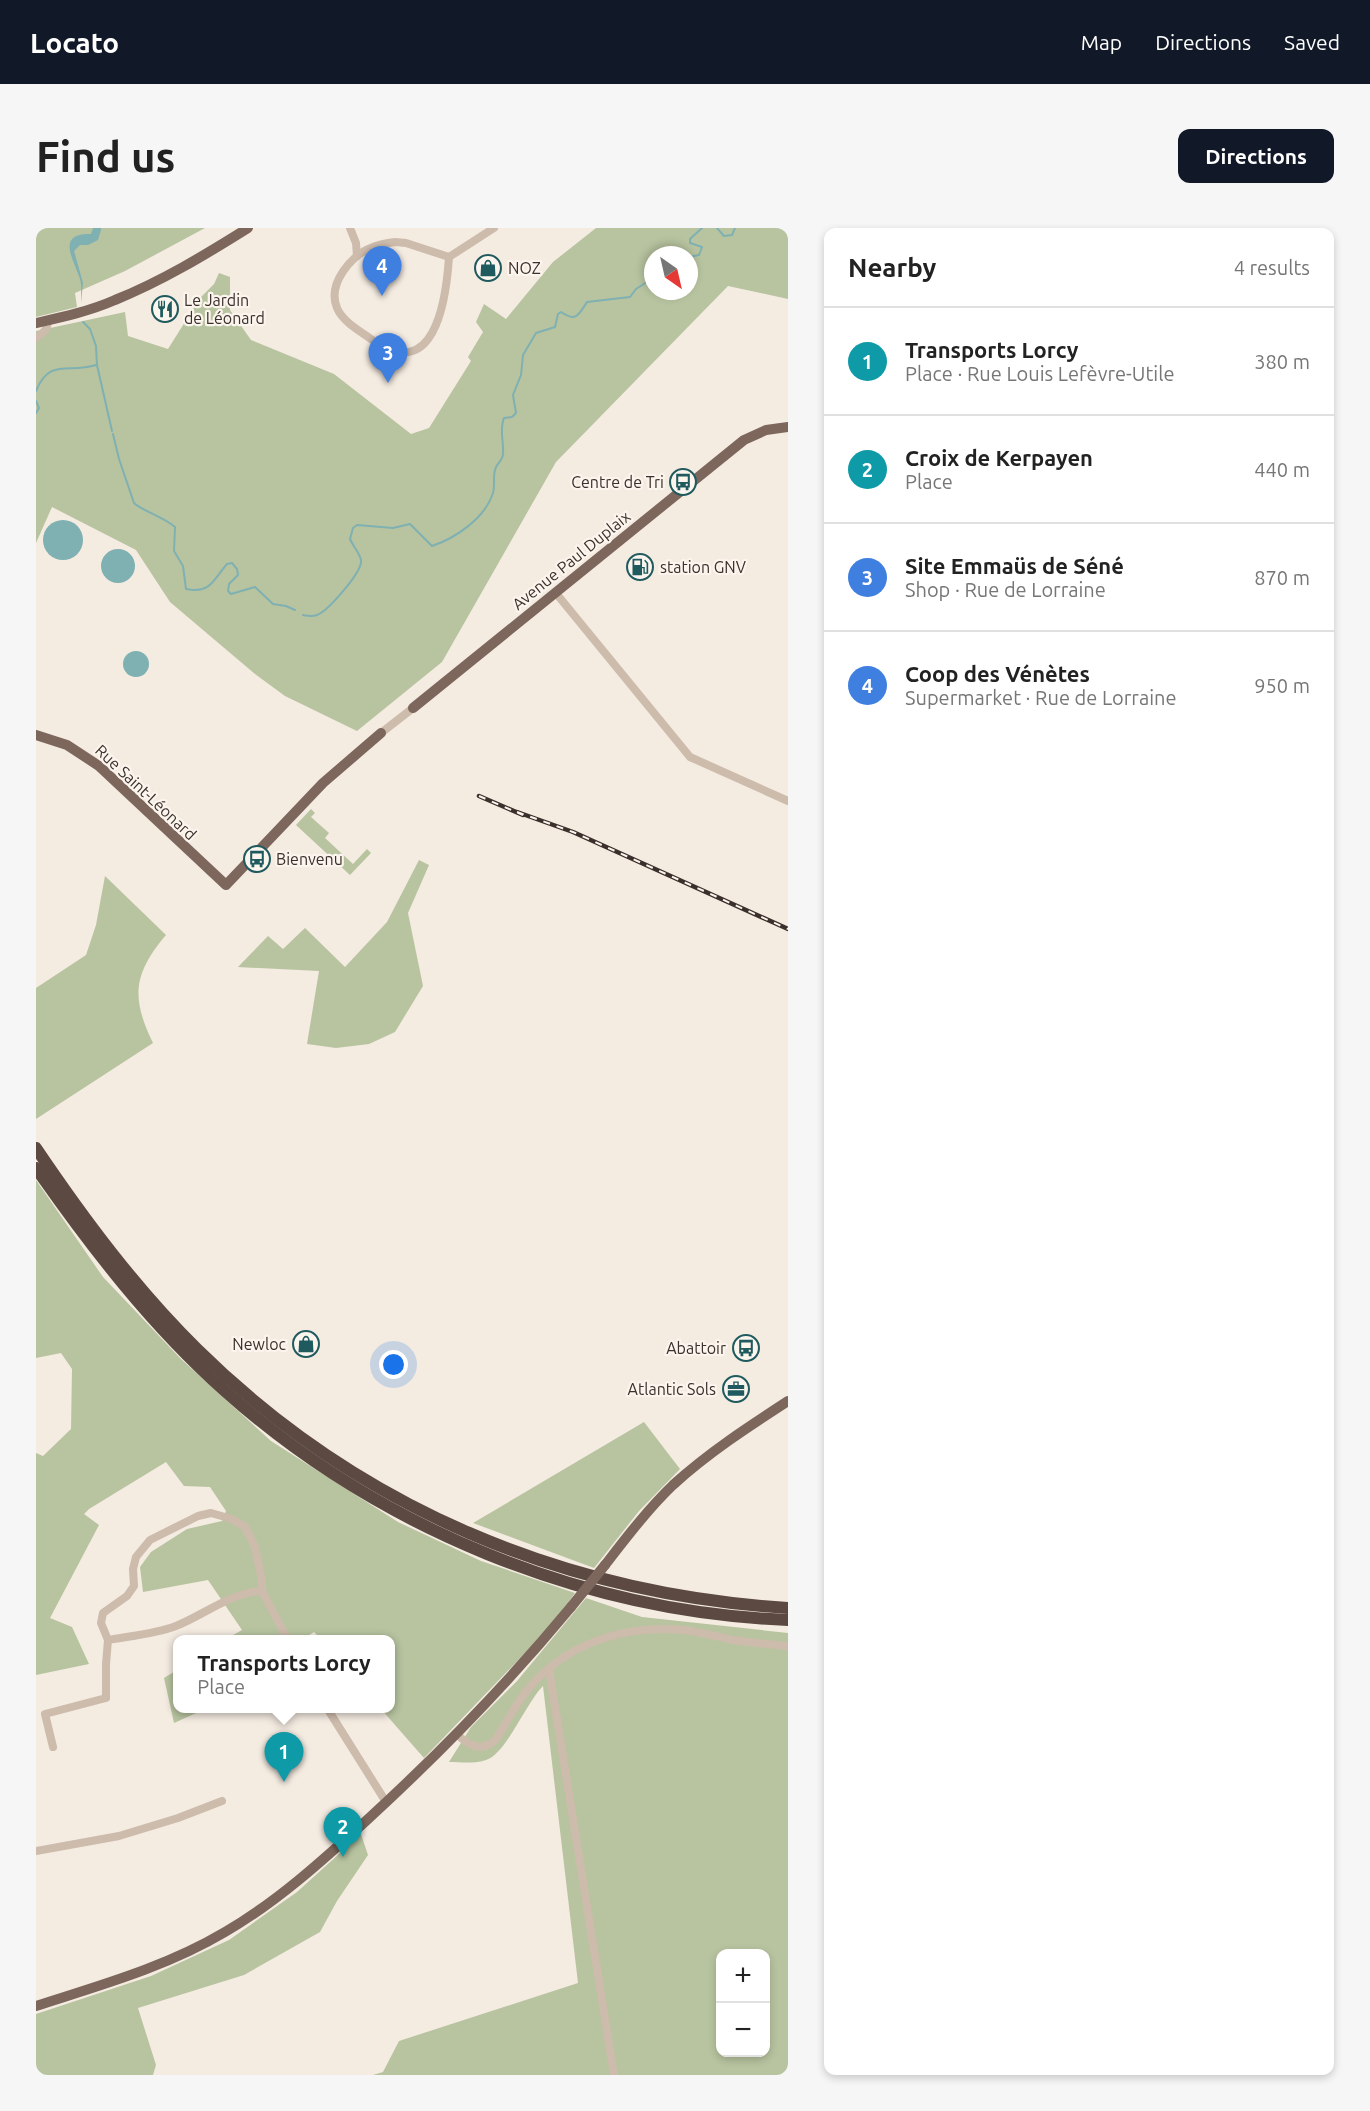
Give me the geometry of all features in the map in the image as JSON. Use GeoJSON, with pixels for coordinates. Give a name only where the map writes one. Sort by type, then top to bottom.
{"type":"FeatureCollection","features":[{"type":"Feature","properties":{"kind":"highway"},"geometry":{"type":"LineString","coordinates":[[36,1148],[110,1250],[179,1331],[258,1404],[345,1467],[398,1498],[458,1528],[556,1566],[661,1594],[722,1603],[788,1608]]}},
{"type":"Feature","properties":{"kind":"highway"},"geometry":{"type":"LineString","coordinates":[[36,1168],[110,1268],[142,1307],[191,1358],[268,1427],[359,1490],[452,1538],[563,1580],[663,1606],[788,1620]]}},
{"type":"Feature","properties":{"kind":"main road"},"geometry":{"type":"LineString","coordinates":[[36,323],[81,312],[115,300],[161,279],[209,253],[248,228]]}},
{"type":"Feature","properties":{"kind":"main road","name":"Avenue Paul Duplaix"},"geometry":{"type":"LineString","coordinates":[[413,708],[744,440],[766,430],[788,428]]}},
{"type":"Feature","properties":{"kind":"main road","name":"Rue Saint-Léonard"},"geometry":{"type":"LineString","coordinates":[[36,735],[68,745],[92,760],[226,885],[323,783],[381,733]]}},
{"type":"Feature","properties":{"kind":"main road"},"geometry":{"type":"LineString","coordinates":[[36,2006],[160,1965],[225,1932],[276,1897],[331,1852],[386,1802],[522,1666],[672,1486],[718,1449],[788,1401]]}},
{"type":"Feature","properties":{"kind":"street"},"geometry":{"type":"LineString","coordinates":[[350,228],[356,243],[357,256]]}},
{"type":"Feature","properties":{"kind":"street"},"geometry":{"type":"LineString","coordinates":[[449,258],[410,244],[395,242],[374,246],[357,256],[337,283],[335,294],[337,308],[344,318],[380,346],[400,353],[417,349],[424,344],[439,322],[449,258],[494,228]]}},
{"type":"Feature","properties":{"kind":"street"},"geometry":{"type":"LineString","coordinates":[[36,338],[45,331],[48,320]]}},
{"type":"Feature","properties":{"kind":"street"},"geometry":{"type":"LineString","coordinates":[[555,592],[690,757],[788,801]]}},
{"type":"Feature","properties":{"kind":"street","name":"Avenue Paul Duplaix"},"geometry":{"type":"LineString","coordinates":[[381,733],[413,708]]}},
{"type":"Feature","properties":{"kind":"street"},"geometry":{"type":"LineString","coordinates":[[53,1747],[45,1714],[106,1698],[108,1640],[101,1623],[104,1613],[128,1596],[134,1586],[133,1569],[136,1557],[150,1540],[198,1516],[211,1513],[232,1519],[245,1527],[255,1547],[262,1592],[285,1635]]}},
{"type":"Feature","properties":{"kind":"street"},"geometry":{"type":"LineString","coordinates":[[108,1640],[176,1626],[213,1607],[253,1592],[262,1592]]}},
{"type":"Feature","properties":{"kind":"street"},"geometry":{"type":"LineString","coordinates":[[456,1733],[467,1743],[477,1747],[491,1744],[526,1692],[549,1669],[570,1653],[593,1641],[615,1635],[640,1631],[685,1630],[736,1640],[788,1646]]}},
{"type":"Feature","properties":{"kind":"street"},"geometry":{"type":"LineString","coordinates":[[549,1669],[614,2075]]}},
{"type":"Feature","properties":{"kind":"street"},"geometry":{"type":"LineString","coordinates":[[330,1713],[386,1802]]}},
{"type":"Feature","properties":{"kind":"street"},"geometry":{"type":"LineString","coordinates":[[36,1851],[119,1836],[178,1818],[222,1801]]}},
{"type":"Feature","properties":{"kind":"green space"},"geometry":{"type":"Polygon","coordinates":[[[36,228],[205,228],[125,271],[75,293],[77,307],[36,317],[36,228]]]}},
{"type":"Feature","properties":{"kind":"green space"},"geometry":{"type":"Polygon","coordinates":[[[596,228],[788,228],[788,299],[728,286],[556,462],[442,662],[357,731],[285,696],[255,674],[170,602],[136,550],[52,507],[36,543],[36,331],[125,312],[128,336],[168,349],[200,298],[214,284],[219,273],[230,277],[230,310],[251,340],[334,374],[411,434],[429,428],[471,361],[468,357],[483,332],[476,322],[484,304],[506,319],[553,262],[596,228]]]}},
{"type":"Feature","properties":{"kind":"green space"},"geometry":{"type":"Polygon","coordinates":[[[311,809],[315,813],[311,817],[329,833],[325,838],[353,864],[367,849],[371,853],[350,875],[296,825],[311,809]]]}},
{"type":"Feature","properties":{"kind":"green space"},"geometry":{"type":"Polygon","coordinates":[[[419,860],[429,865],[408,913],[423,986],[395,1032],[369,1044],[336,1048],[307,1044],[319,971],[238,967],[268,936],[283,949],[305,928],[345,967],[387,922],[419,860]]]}},
{"type":"Feature","properties":{"kind":"green space"},"geometry":{"type":"Polygon","coordinates":[[[105,876],[166,935],[147,962],[139,987],[141,1013],[153,1043],[36,1119],[36,988],[86,955],[96,925],[105,876]]]}},
{"type":"Feature","properties":{"kind":"green space"},"geometry":{"type":"Polygon","coordinates":[[[36,1180],[103,1277],[181,1359],[271,1441],[398,1522],[481,1561],[575,1593],[550,1627],[424,1758],[385,1713],[395,1713],[395,1635],[317,1635],[314,1632],[309,1635],[233,1635],[242,1630],[208,1580],[143,1592],[140,1567],[151,1552],[187,1529],[222,1521],[226,1511],[210,1487],[184,1486],[166,1462],[84,1514],[99,1525],[50,1618],[72,1627],[89,1664],[36,1675],[36,1453],[43,1456],[71,1429],[72,1369],[61,1353],[36,1358],[36,1180]]]}},
{"type":"Feature","properties":{"kind":"green space"},"geometry":{"type":"Polygon","coordinates":[[[644,1422],[680,1469],[639,1511],[594,1568],[473,1523],[644,1422]]]}},
{"type":"Feature","properties":{"kind":"green space"},"geometry":{"type":"Polygon","coordinates":[[[586,1598],[642,1617],[788,1633],[788,2075],[373,2075],[383,2072],[399,2041],[578,1983],[543,1686],[501,1748],[493,1756],[477,1762],[449,1762],[471,1727],[517,1681],[586,1598]]]}},
{"type":"Feature","properties":{"kind":"green space"},"geometry":{"type":"Polygon","coordinates":[[[173,1672],[173,1713],[196,1713],[174,1723],[164,1678],[173,1672]]]}},
{"type":"Feature","properties":{"kind":"green space"},"geometry":{"type":"Polygon","coordinates":[[[361,1834],[368,1855],[337,1901],[320,1932],[244,1975],[138,2008],[156,2065],[153,2075],[36,2075],[36,2014],[151,1976],[229,1940],[297,1892],[361,1834]]]}},
{"type":"Feature","properties":{"kind":"water"},"geometry":{"type":"Polygon","coordinates":[[[93,228],[101,228],[98,240],[88,245],[80,245],[74,251],[83,283],[81,303],[81,282],[71,256],[70,243],[73,238],[80,235],[91,234],[93,228]]]}},
{"type":"Feature","properties":{"kind":"water"},"geometry":{"type":"Polygon","coordinates":[[[63,520],[71,521],[77,526],[82,532],[82,548],[77,554],[71,559],[63,560],[55,559],[49,554],[44,548],[43,540],[44,532],[49,526],[55,521],[63,520]]]}},
{"type":"Feature","properties":{"kind":"water"},"geometry":{"type":"Polygon","coordinates":[[[118,549],[130,554],[135,566],[130,578],[118,583],[106,578],[101,566],[106,554],[118,549]]]}},
{"type":"Feature","properties":{"kind":"water"},"geometry":{"type":"Polygon","coordinates":[[[136,651],[145,655],[149,664],[145,673],[136,677],[127,673],[123,664],[127,655],[136,651]]]}},
{"type":"Feature","properties":{"kind":"waterway"},"geometry":{"type":"LineString","coordinates":[[698,255],[702,247],[690,243],[690,239],[702,228]]}},
{"type":"Feature","properties":{"kind":"waterway"},"geometry":{"type":"LineString","coordinates":[[717,228],[724,236],[732,235],[735,228]]}},
{"type":"Feature","properties":{"kind":"waterway"},"geometry":{"type":"LineString","coordinates":[[303,615],[313,616],[322,612],[357,573],[361,560],[350,539],[353,528],[357,525],[393,528],[410,524],[432,546],[451,538],[477,519],[493,493],[494,475],[503,456],[504,418],[512,417],[516,413],[513,395],[521,375],[523,355],[536,333],[555,327],[558,314],[561,312],[570,317],[576,316],[587,302],[630,297],[644,284]]}},
{"type":"Feature","properties":{"kind":"waterway"},"geometry":{"type":"LineString","coordinates":[[83,322],[90,329],[96,346],[97,365],[112,431]]}},
{"type":"Feature","properties":{"kind":"waterway"},"geometry":{"type":"LineString","coordinates":[[36,391],[41,380],[54,370],[96,365]]}},
{"type":"Feature","properties":{"kind":"waterway"},"geometry":{"type":"LineString","coordinates":[[36,401],[39,408],[36,413]]}},
{"type":"Feature","properties":{"kind":"waterway"},"geometry":{"type":"LineString","coordinates":[[113,434],[134,503],[175,527],[174,551],[183,566],[186,589],[206,588],[227,564],[232,563],[238,575],[229,584],[228,591],[231,594],[255,587],[273,604],[295,610]]}},
{"type":"Feature","properties":{"kind":"railway"},"geometry":{"type":"LineString","coordinates":[[479,796],[523,815]]}},
{"type":"Feature","properties":{"kind":"railway"},"geometry":{"type":"LineString","coordinates":[[517,812],[573,832],[788,929]]}},
{"type":"Feature","properties":{"kind":"place","name":"NOZ"},"geometry":{"type":"Point","coordinates":[488,268]}},
{"type":"Feature","properties":{"kind":"place","name":"Coop des Vénètes"},"geometry":{"type":"Point","coordinates":[382,296]}},
{"type":"Feature","properties":{"kind":"place","name":"Le Jardin de Léonard"},"geometry":{"type":"Point","coordinates":[165,309]}},
{"type":"Feature","properties":{"kind":"place","name":"Site Emmaüs de Séné"},"geometry":{"type":"Point","coordinates":[388,383]}},
{"type":"Feature","properties":{"kind":"place","name":"Centre de Tri"},"geometry":{"type":"Point","coordinates":[683,482]}},
{"type":"Feature","properties":{"kind":"place","name":"station GNV"},"geometry":{"type":"Point","coordinates":[640,567]}},
{"type":"Feature","properties":{"kind":"place","name":"Bienvenu"},"geometry":{"type":"Point","coordinates":[257,859]}},
{"type":"Feature","properties":{"kind":"place","name":"Newloc"},"geometry":{"type":"Point","coordinates":[306,1344]}},
{"type":"Feature","properties":{"kind":"place","name":"Abattoir"},"geometry":{"type":"Point","coordinates":[746,1348]}},
{"type":"Feature","properties":{"kind":"place","name":"Atlantic Sols"},"geometry":{"type":"Point","coordinates":[736,1389]}},
{"type":"Feature","properties":{"kind":"place","name":"Transports Lorcy"},"geometry":{"type":"Point","coordinates":[284,1782]}},
{"type":"Feature","properties":{"kind":"place","name":"Croix de Kerpayen"},"geometry":{"type":"Point","coordinates":[343,1857]}}]}
